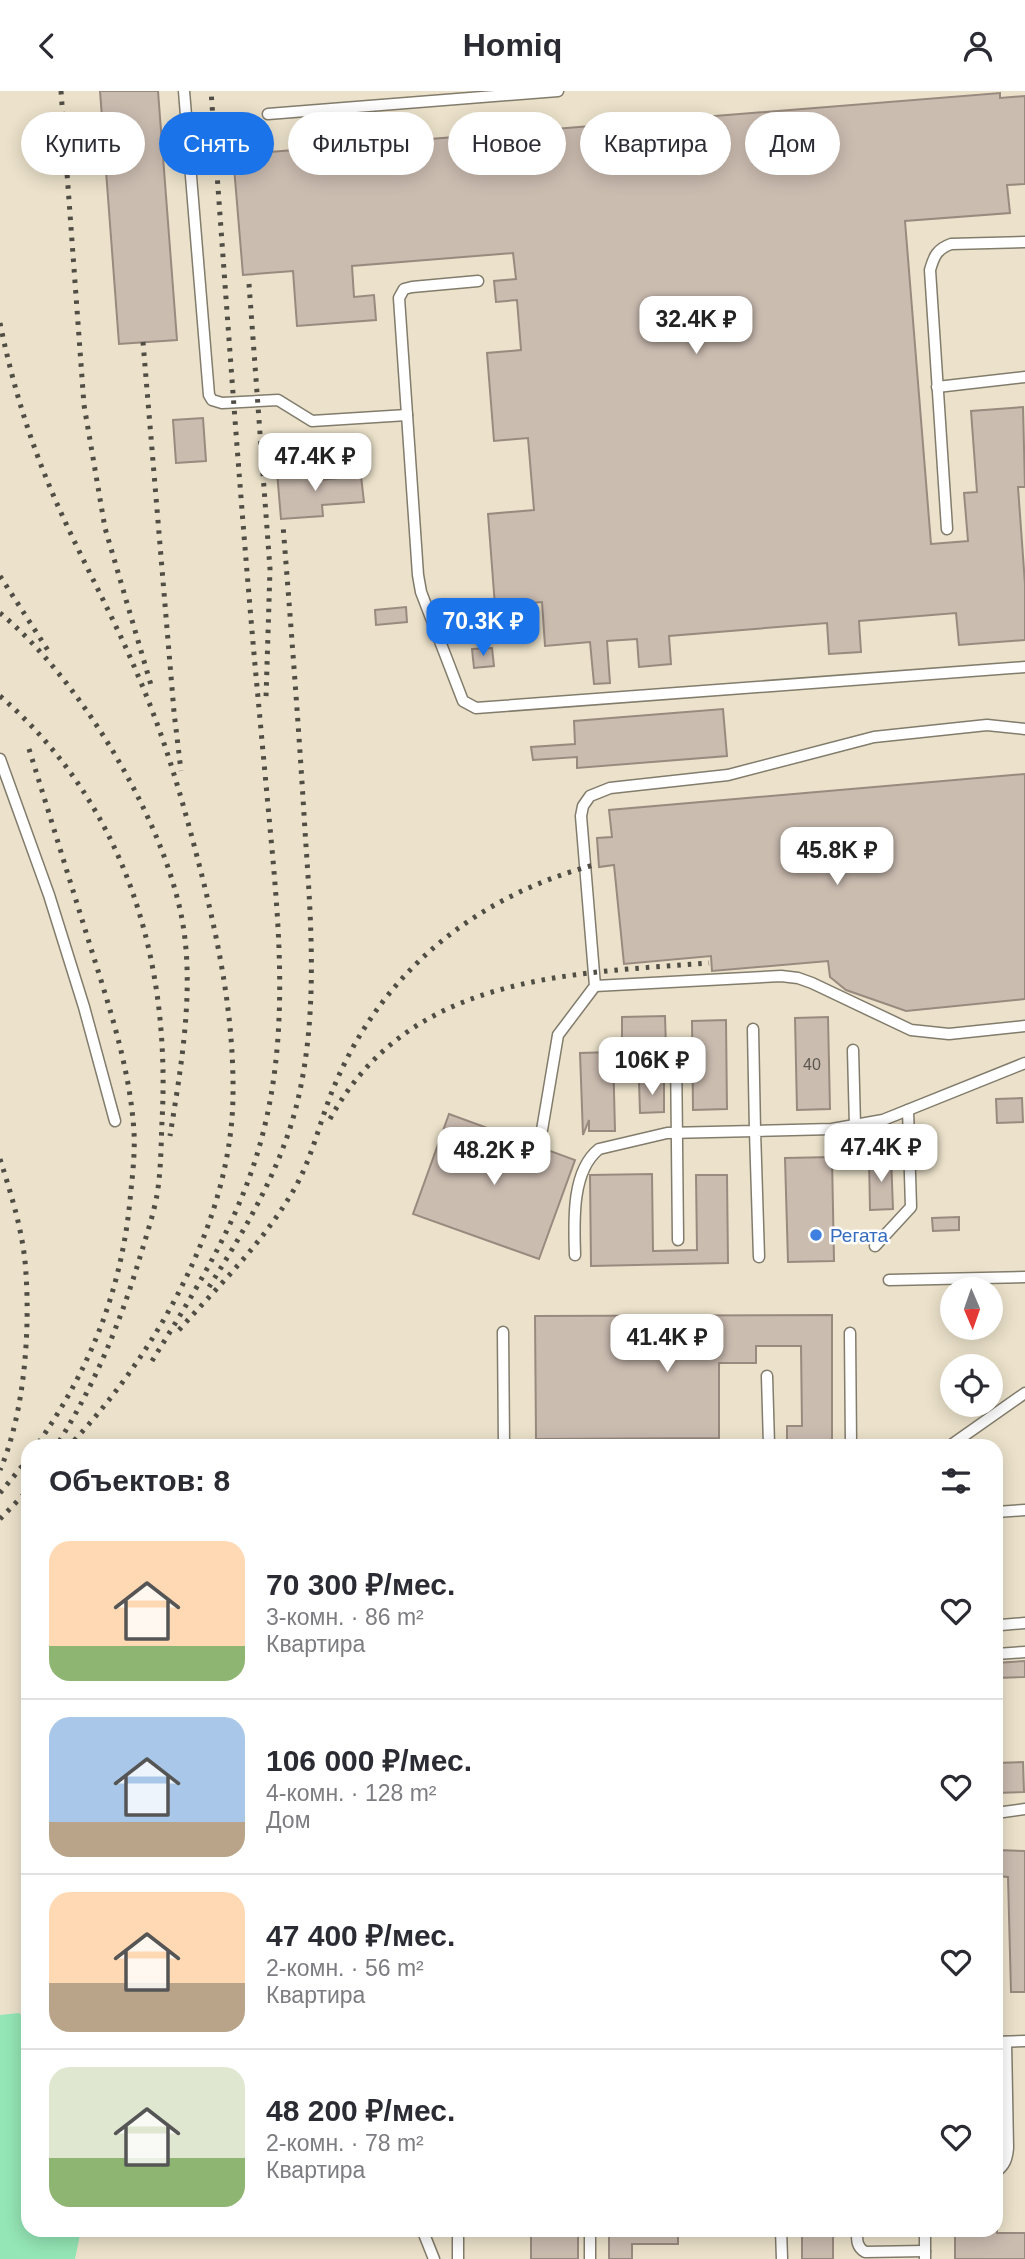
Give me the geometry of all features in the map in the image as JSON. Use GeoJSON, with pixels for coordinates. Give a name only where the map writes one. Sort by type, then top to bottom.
{"type":"FeatureCollection","features":[{"type":"Feature","properties":{"kind":"lane"},"geometry":{"type":"LineString","coordinates":[[184,91],[209,395],[212,400],[222,403],[278,400],[312,421],[407,415]]}},
{"type":"Feature","properties":{"kind":"lane"},"geometry":{"type":"LineString","coordinates":[[274,114],[558,91]]}},
{"type":"Feature","properties":{"kind":"lane"},"geometry":{"type":"LineString","coordinates":[[947,529],[930,270],[933,257],[939,248],[951,244],[1025,242]]}},
{"type":"Feature","properties":{"kind":"lane"},"geometry":{"type":"LineString","coordinates":[[478,281],[412,287],[404,289],[399,298],[418,575],[421,592],[463,701],[468,705],[490,707],[1025,667]]}},
{"type":"Feature","properties":{"kind":"lane"},"geometry":{"type":"LineString","coordinates":[[937,387],[1025,377]]}},
{"type":"Feature","properties":{"kind":"lane"},"geometry":{"type":"LineString","coordinates":[[542,1130],[558,1035],[594,986],[581,816],[583,806],[590,796],[610,788],[728,775],[874,737],[987,725],[1025,729]]}},
{"type":"Feature","properties":{"kind":"lane"},"geometry":{"type":"LineString","coordinates":[[0,759],[49,895],[84,1007],[115,1121]]}},
{"type":"Feature","properties":{"kind":"lane"},"geometry":{"type":"LineString","coordinates":[[594,986],[781,976],[812,983],[911,1030],[949,1034],[1025,1026]]}},
{"type":"Feature","properties":{"kind":"lane"},"geometry":{"type":"LineString","coordinates":[[753,1029],[759,1257]]}},
{"type":"Feature","properties":{"kind":"lane"},"geometry":{"type":"LineString","coordinates":[[676,1049],[678,1240]]}},
{"type":"Feature","properties":{"kind":"lane"},"geometry":{"type":"LineString","coordinates":[[853,1050],[855,1126]]}},
{"type":"Feature","properties":{"kind":"lane"},"geometry":{"type":"LineString","coordinates":[[575,1255],[576,1194],[591,1155],[599,1149],[677,1132],[855,1126],[883,1120],[1025,1063]]}},
{"type":"Feature","properties":{"kind":"lane"},"geometry":{"type":"LineString","coordinates":[[875,1246],[911,1207],[908,1110]]}},
{"type":"Feature","properties":{"kind":"lane"},"geometry":{"type":"LineString","coordinates":[[889,1280],[1025,1277]]}},
{"type":"Feature","properties":{"kind":"lane"},"geometry":{"type":"LineString","coordinates":[[503,1332],[504,1439]]}},
{"type":"Feature","properties":{"kind":"lane"},"geometry":{"type":"LineString","coordinates":[[850,1333],[851,1439]]}},
{"type":"Feature","properties":{"kind":"lane"},"geometry":{"type":"LineString","coordinates":[[767,1376],[769,1439]]}},
{"type":"Feature","properties":{"kind":"lane"},"geometry":{"type":"LineString","coordinates":[[960,1439],[1025,1393]]}},
{"type":"Feature","properties":{"kind":"lane"},"geometry":{"type":"LineString","coordinates":[[1003,1512],[1025,1510]]}},
{"type":"Feature","properties":{"kind":"lane"},"geometry":{"type":"LineString","coordinates":[[1003,1625],[1025,1623]]}},
{"type":"Feature","properties":{"kind":"lane"},"geometry":{"type":"LineString","coordinates":[[1003,1654],[1025,1652]]}},
{"type":"Feature","properties":{"kind":"lane"},"geometry":{"type":"LineString","coordinates":[[1003,1812],[1025,1809]]}},
{"type":"Feature","properties":{"kind":"lane"},"geometry":{"type":"LineString","coordinates":[[1003,2042],[1025,2041]]}},
{"type":"Feature","properties":{"kind":"lane"},"geometry":{"type":"LineString","coordinates":[[1003,2072],[1008,2148],[1003,2165]]}},
{"type":"Feature","properties":{"kind":"lane"},"geometry":{"type":"LineString","coordinates":[[425,2237],[435,2259]]}},
{"type":"Feature","properties":{"kind":"lane"},"geometry":{"type":"LineString","coordinates":[[458,2237],[458,2259]]}},
{"type":"Feature","properties":{"kind":"lane"},"geometry":{"type":"LineString","coordinates":[[590,2237],[590,2259]]}},
{"type":"Feature","properties":{"kind":"lane"},"geometry":{"type":"LineString","coordinates":[[781,2237],[782,2259]]}},
{"type":"Feature","properties":{"kind":"lane"},"geometry":{"type":"LineString","coordinates":[[857,2237],[860,2249],[865,2252],[925,2255],[925,2237]]}},
{"type":"Feature","properties":{"kind":"shaded area"},"geometry":{"type":"Polygon","coordinates":[[[0,91],[1025,91],[1025,2259],[0,2259],[0,91]]]}},
{"type":"Feature","properties":{"kind":"green space"},"geometry":{"type":"Polygon","coordinates":[[[0,2015],[21,2015],[21,2237],[80,2237],[75,2259],[0,2259],[0,2015]]]}},
{"type":"Feature","properties":{"kind":"building"},"geometry":{"type":"Polygon","coordinates":[[[100,91],[158,91],[159,175],[164,175],[177,340],[119,344],[106,175],[145,175],[145,112],[102,112],[100,91]]]}},
{"type":"Feature","properties":{"kind":"building"},"geometry":{"type":"Polygon","coordinates":[[[1000,93],[1000,98],[1025,96],[1025,184],[1007,185],[1010,213],[905,221],[931,544],[968,541],[964,493],[977,492],[971,411],[1023,407],[1025,487],[1018,487],[1025,584],[1025,640],[959,645],[956,613],[859,621],[861,652],[829,654],[827,623],[669,636],[671,664],[639,667],[637,639],[607,641],[610,683],[594,684],[590,642],[545,646],[542,602],[495,606],[488,514],[534,510],[528,438],[494,441],[487,353],[521,350],[517,300],[496,302],[494,281],[516,279],[513,253],[352,266],[354,297],[374,295],[376,320],[297,326],[293,271],[243,275],[235,175],[274,175],[274,152],[288,151],[288,175],[434,175],[434,139],[448,138],[448,175],[566,175],[566,128],[580,127],[580,175],[731,175],[731,115],[745,114],[745,175],[840,175],[840,112],[765,112],[1000,93]]]}},
{"type":"Feature","properties":{"kind":"building"},"geometry":{"type":"Polygon","coordinates":[[[203,418],[206,461],[176,463],[173,420],[203,418]]]}},
{"type":"Feature","properties":{"kind":"building"},"geometry":{"type":"Polygon","coordinates":[[[319,468],[320,480],[361,476],[364,502],[322,505],[323,516],[281,519],[277,472],[319,468]]]}},
{"type":"Feature","properties":{"kind":"building"},"geometry":{"type":"Polygon","coordinates":[[[406,607],[407,622],[376,625],[375,610],[406,607]]]}},
{"type":"Feature","properties":{"kind":"building"},"geometry":{"type":"Polygon","coordinates":[[[492,648],[494,666],[474,668],[472,649],[492,648]]]}},
{"type":"Feature","properties":{"kind":"building"},"geometry":{"type":"Polygon","coordinates":[[[723,709],[727,756],[577,768],[577,757],[533,760],[531,747],[575,744],[574,721],[723,709]]]}},
{"type":"Feature","properties":{"kind":"building"},"geometry":{"type":"Polygon","coordinates":[[[1025,774],[1025,999],[906,1011],[846,990],[830,977],[828,961],[712,971],[711,956],[624,964],[614,865],[599,867],[597,838],[612,837],[609,810],[1025,774]]]}},
{"type":"Feature","properties":{"kind":"building"},"geometry":{"type":"Polygon","coordinates":[[[665,1016],[666,1047],[622,1048],[622,1017],[665,1016]]]}},
{"type":"Feature","properties":{"kind":"building"},"geometry":{"type":"Polygon","coordinates":[[[828,1017],[830,1109],[797,1110],[795,1018],[828,1017]]]}},
{"type":"Feature","properties":{"kind":"building"},"geometry":{"type":"Polygon","coordinates":[[[726,1020],[727,1109],[693,1110],[692,1021],[726,1020]]]}},
{"type":"Feature","properties":{"kind":"building"},"geometry":{"type":"Polygon","coordinates":[[[613,1052],[615,1131],[589,1131],[589,1120],[583,1135],[580,1053],[613,1052]]]}},
{"type":"Feature","properties":{"kind":"building"},"geometry":{"type":"Polygon","coordinates":[[[639,1081],[664,1081],[664,1112],[640,1113],[639,1081]]]}},
{"type":"Feature","properties":{"kind":"building"},"geometry":{"type":"Polygon","coordinates":[[[1022,1098],[1023,1122],[997,1123],[996,1099],[1022,1098]]]}},
{"type":"Feature","properties":{"kind":"building"},"geometry":{"type":"Polygon","coordinates":[[[449,1114],[575,1160],[539,1259],[413,1214],[449,1114]]]}},
{"type":"Feature","properties":{"kind":"building"},"geometry":{"type":"Polygon","coordinates":[[[832,1157],[834,1261],[788,1262],[785,1158],[832,1157]]]}},
{"type":"Feature","properties":{"kind":"building"},"geometry":{"type":"Polygon","coordinates":[[[891,1157],[893,1209],[870,1210],[869,1158],[891,1157]]]}},
{"type":"Feature","properties":{"kind":"building"},"geometry":{"type":"Polygon","coordinates":[[[652,1174],[653,1251],[697,1250],[696,1175],[727,1175],[728,1263],[591,1266],[590,1175],[652,1174]]]}},
{"type":"Feature","properties":{"kind":"building"},"geometry":{"type":"Polygon","coordinates":[[[959,1217],[959,1230],[933,1231],[932,1218],[959,1217]]]}},
{"type":"Feature","properties":{"kind":"building"},"geometry":{"type":"Polygon","coordinates":[[[832,1315],[832,1439],[787,1439],[787,1426],[802,1426],[801,1346],[756,1346],[756,1363],[719,1363],[719,1438],[536,1439],[535,1316],[832,1315]]]}},
{"type":"Feature","properties":{"kind":"building"},"geometry":{"type":"Polygon","coordinates":[[[1025,1661],[1025,1677],[1003,1678],[1003,1663],[1025,1661]]]}},
{"type":"Feature","properties":{"kind":"building"},"geometry":{"type":"Polygon","coordinates":[[[1023,1762],[1024,1792],[1003,1793],[1003,1763],[1023,1762]]]}},
{"type":"Feature","properties":{"kind":"building"},"geometry":{"type":"Polygon","coordinates":[[[1003,1850],[1025,1851],[1025,1992],[1011,1992],[1008,1877],[1003,1877],[1003,1850]]]}},
{"type":"Feature","properties":{"kind":"building"},"geometry":{"type":"Polygon","coordinates":[[[1003,2233],[1025,2233],[1025,2259],[955,2259],[955,2237],[1003,2237],[1003,2233]]]}},
{"type":"Feature","properties":{"kind":"building"},"geometry":{"type":"Polygon","coordinates":[[[531,2237],[578,2237],[578,2259],[531,2259],[531,2237]]]}},
{"type":"Feature","properties":{"kind":"building"},"geometry":{"type":"Polygon","coordinates":[[[609,2237],[678,2237],[678,2244],[632,2244],[632,2259],[609,2259],[609,2237]]]}},
{"type":"Feature","properties":{"kind":"building"},"geometry":{"type":"Polygon","coordinates":[[[802,2237],[833,2237],[833,2259],[802,2259],[802,2237]]]}},
{"type":"Feature","properties":{"kind":"railway"},"geometry":{"type":"LineString","coordinates":[[61,91],[84,405],[105,528],[151,685]]}},
{"type":"Feature","properties":{"kind":"railway"},"geometry":{"type":"LineString","coordinates":[[152,1361],[231,1223],[254,1164],[270,1099],[280,997],[276,894],[243,522],[211,91]]}},
{"type":"Feature","properties":{"kind":"railway"},"geometry":{"type":"LineString","coordinates":[[249,284],[270,569],[266,698]]}},
{"type":"Feature","properties":{"kind":"railway"},"geometry":{"type":"LineString","coordinates":[[0,323],[20,403],[39,461],[128,653],[166,748],[213,924],[228,1009],[233,1066],[229,1143],[219,1191],[203,1238],[183,1284],[159,1328],[131,1370],[75,1439]]}},
{"type":"Feature","properties":{"kind":"railway"},"geometry":{"type":"LineString","coordinates":[[143,342],[181,771]]}},
{"type":"Feature","properties":{"kind":"railway"},"geometry":{"type":"LineString","coordinates":[[209,1287],[250,1219],[284,1146],[299,1095],[309,1030],[309,897],[283,525]]}},
{"type":"Feature","properties":{"kind":"railway"},"geometry":{"type":"LineString","coordinates":[[0,576],[51,655]]}},
{"type":"Feature","properties":{"kind":"railway"},"geometry":{"type":"LineString","coordinates":[[0,613],[60,674],[88,712],[137,795],[157,838],[172,880],[186,946],[187,1000],[170,1136]]}},
{"type":"Feature","properties":{"kind":"railway"},"geometry":{"type":"LineString","coordinates":[[0,696],[43,739],[79,785],[109,835],[131,889],[148,944],[158,1002],[163,1061],[160,1167],[151,1219],[115,1330],[83,1400],[60,1439]]}},
{"type":"Feature","properties":{"kind":"railway"},"geometry":{"type":"LineString","coordinates":[[29,749],[117,1035],[128,1083],[134,1139],[127,1226],[112,1292],[89,1355],[41,1439]]}},
{"type":"Feature","properties":{"kind":"railway"},"geometry":{"type":"LineString","coordinates":[[179,1330],[242,1261],[284,1206],[313,1148],[336,1082],[356,1042],[380,1005],[408,972],[439,943],[511,896],[594,865]]}},
{"type":"Feature","properties":{"kind":"railway"},"geometry":{"type":"LineString","coordinates":[[330,1119],[363,1071],[402,1035],[447,1009],[495,991],[547,979],[709,963]]}},
{"type":"Feature","properties":{"kind":"railway"},"geometry":{"type":"LineString","coordinates":[[0,1159],[20,1230],[27,1297],[26,1348],[20,1400],[0,1470]]}},
{"type":"Feature","properties":{"kind":"railway"},"geometry":{"type":"LineString","coordinates":[[0,1493],[21,1468]]}},
{"type":"Feature","properties":{"kind":"railway"},"geometry":{"type":"LineString","coordinates":[[0,1519],[21,1497]]}},
{"type":"Feature","properties":{"kind":"place","name":"Регата"},"geometry":{"type":"Point","coordinates":[816,1235]}}]}
